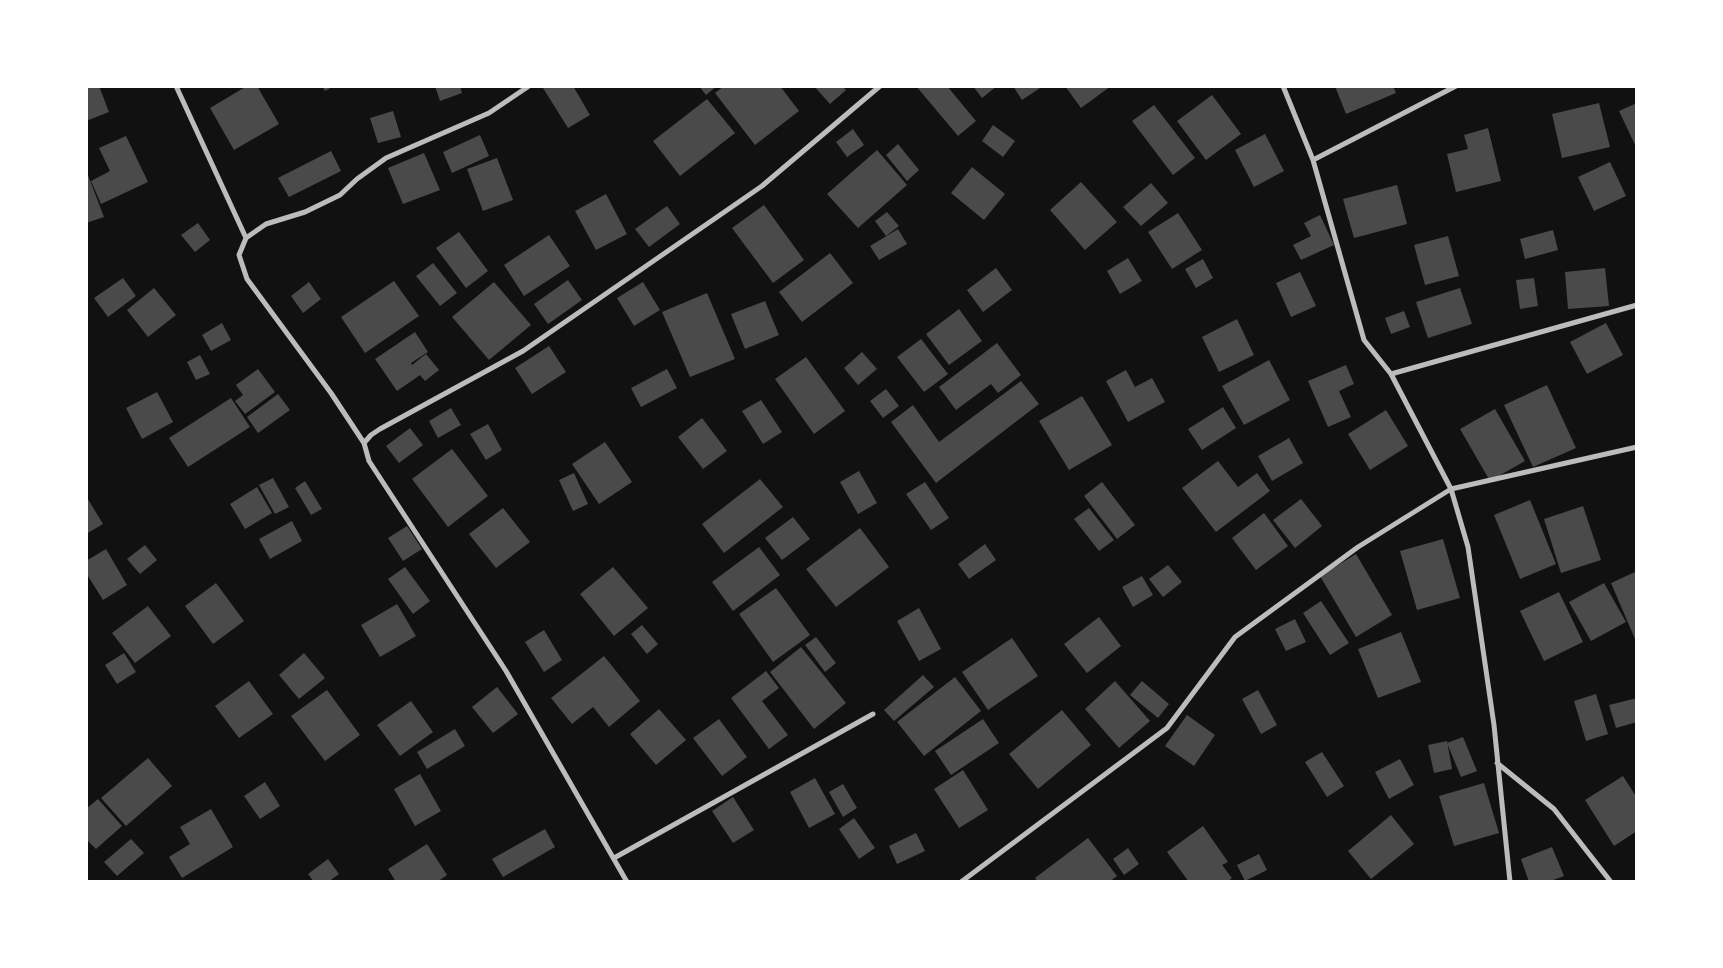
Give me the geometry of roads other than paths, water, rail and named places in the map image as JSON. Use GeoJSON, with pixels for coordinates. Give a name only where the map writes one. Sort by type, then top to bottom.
{"type":"FeatureCollection","features":[{"type":"Feature","properties":{"kind":"street"},"geometry":{"type":"LineString","coordinates":[[176,86],[246,238]]}},
{"type":"Feature","properties":{"kind":"street"},"geometry":{"type":"LineString","coordinates":[[529,86],[489,113],[386,158],[357,179],[340,195],[305,212],[266,224],[246,238],[239,255],[247,279],[331,393],[364,444],[369,461],[506,671],[628,882]]}},
{"type":"Feature","properties":{"kind":"street"},"geometry":{"type":"LineString","coordinates":[[364,444],[371,435],[380,429],[531,346],[762,186],[880,86]]}},
{"type":"Feature","properties":{"kind":"street"},"geometry":{"type":"LineString","coordinates":[[1283,86],[1313,160],[1364,340],[1391,374],[1451,489],[1468,547],[1494,725],[1510,882]]}},
{"type":"Feature","properties":{"kind":"street"},"geometry":{"type":"LineString","coordinates":[[1313,160],[1456,86]]}},
{"type":"Feature","properties":{"kind":"street"},"geometry":{"type":"LineString","coordinates":[[1391,374],[1637,305]]}},
{"type":"Feature","properties":{"kind":"street"},"geometry":{"type":"LineString","coordinates":[[961,882],[1167,728],[1235,637],[1358,547],[1451,489],[1637,447]]}},
{"type":"Feature","properties":{"kind":"street"},"geometry":{"type":"LineString","coordinates":[[614,858],[873,714]]}},
{"type":"Feature","properties":{"kind":"street"},"geometry":{"type":"LineString","coordinates":[[1497,763],[1554,809],[1611,882]]}}]}
